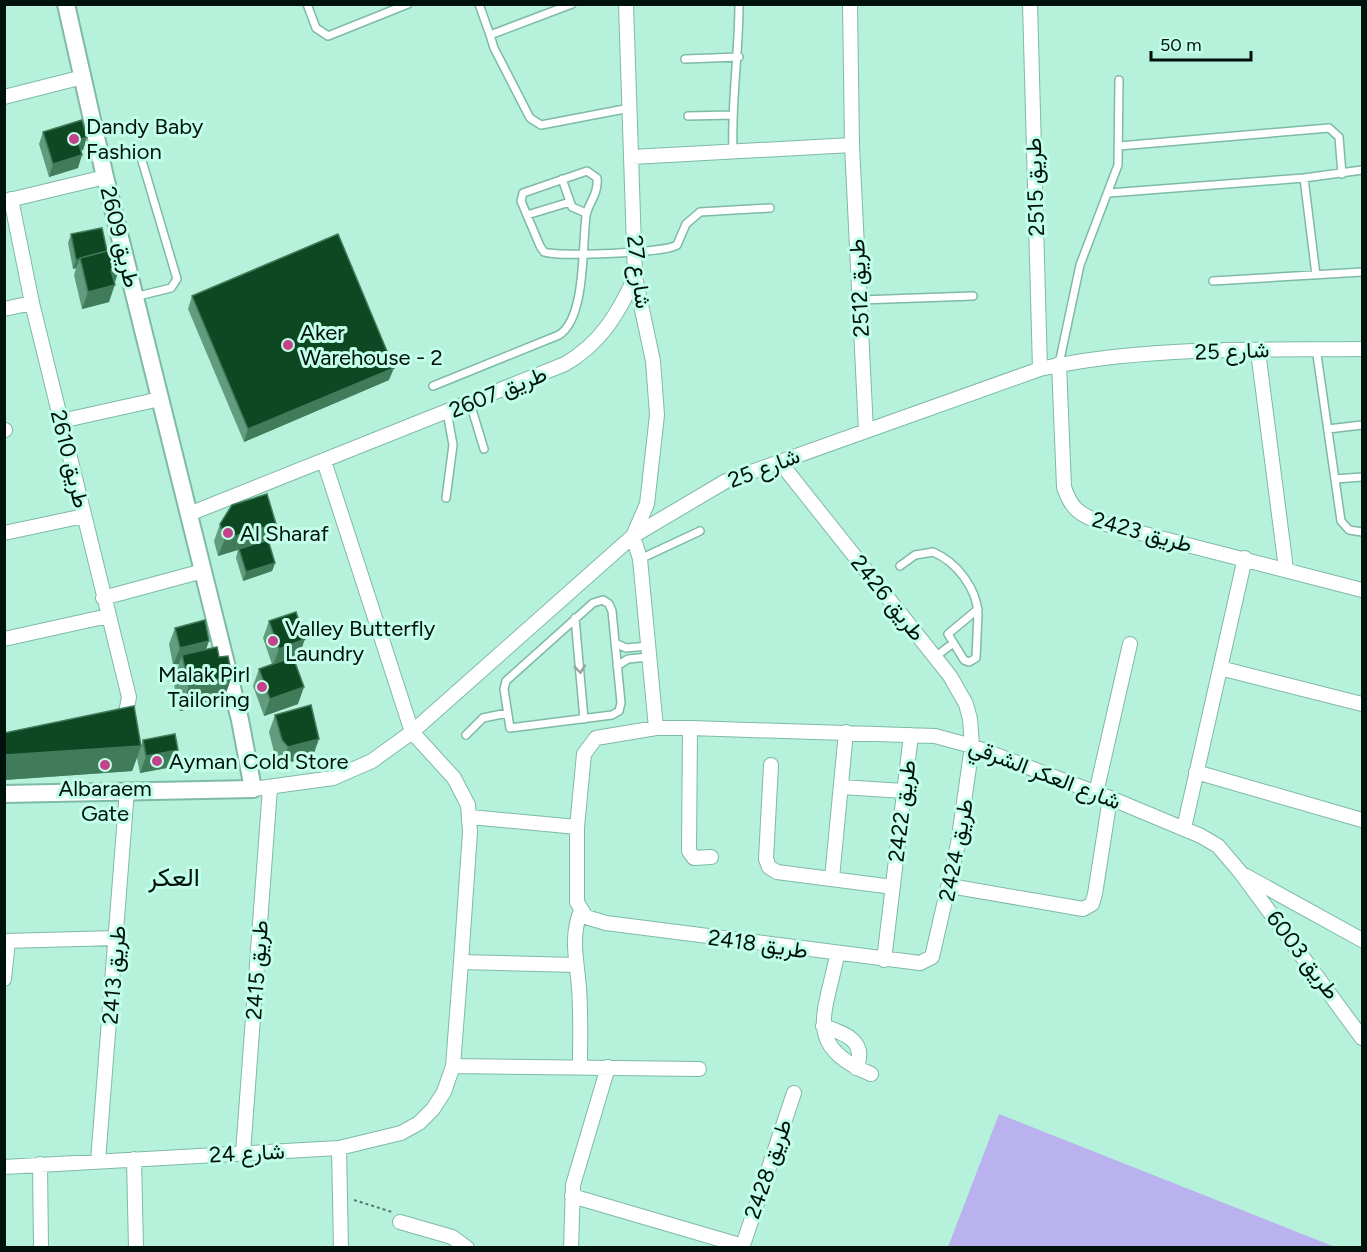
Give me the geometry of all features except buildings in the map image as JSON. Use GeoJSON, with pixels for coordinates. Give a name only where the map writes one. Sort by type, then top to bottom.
{"type":"FeatureCollection","features":[{"type":"Feature","properties":{"kind":"street","name":"طريق 2609"},"geometry":{"type":"LineString","coordinates":[[66,4],[134,297],[240,720],[253,789]]}},
{"type":"Feature","properties":{"kind":"street","name":"شارع 27"},"geometry":{"type":"LineString","coordinates":[[626,4],[633,252],[635,277],[653,361],[657,415],[647,504],[633,536]]}},
{"type":"Feature","properties":{"kind":"street","name":"طريق 2512"},"geometry":{"type":"LineString","coordinates":[[850,4],[852,145],[866,431]]}},
{"type":"Feature","properties":{"kind":"street","name":"طريق 2515"},"geometry":{"type":"LineString","coordinates":[[1030,4],[1040,369]]}},
{"type":"Feature","properties":{"kind":"street"},"geometry":{"type":"LineString","coordinates":[[4,98],[83,77]]}},
{"type":"Feature","properties":{"kind":"street"},"geometry":{"type":"LineString","coordinates":[[632,157],[852,145]]}},
{"type":"Feature","properties":{"kind":"street"},"geometry":{"type":"LineString","coordinates":[[8,200],[105,177]]}},
{"type":"Feature","properties":{"kind":"street","name":"طريق 2610"},"geometry":{"type":"LineString","coordinates":[[8,200],[103,598],[129,697],[128,708],[122,716],[100,721]]}},
{"type":"Feature","properties":{"kind":"street","name":"طريق 2607"},"geometry":{"type":"LineString","coordinates":[[189,514],[552,370],[583,352],[608,328],[635,277]]}},
{"type":"Feature","properties":{"kind":"street"},"geometry":{"type":"LineString","coordinates":[[4,309],[32,303]]}},
{"type":"Feature","properties":{"kind":"street","name":"شارع 25"},"geometry":{"type":"LineString","coordinates":[[253,789],[333,778],[372,761],[412,732],[633,536],[726,481],[1059,364],[1154,354],[1316,348],[1362,349]]}},
{"type":"Feature","properties":{"kind":"street"},"geometry":{"type":"LineString","coordinates":[[1258,351],[1286,569]]}},
{"type":"Feature","properties":{"kind":"street","name":"طريق 2423"},"geometry":{"type":"LineString","coordinates":[[1059,364],[1065,487],[1070,503],[1080,515],[1102,523],[1362,590]]}},
{"type":"Feature","properties":{"kind":"street"},"geometry":{"type":"LineString","coordinates":[[61,421],[160,399]]}},
{"type":"Feature","properties":{"kind":"street"},"geometry":{"type":"LineString","coordinates":[[324,460],[412,732]]}},
{"type":"Feature","properties":{"kind":"street","name":"طريق 2426"},"geometry":{"type":"LineString","coordinates":[[779,461],[959,690],[966,704],[972,746]]}},
{"type":"Feature","properties":{"kind":"street"},"geometry":{"type":"LineString","coordinates":[[4,533],[84,516]]}},
{"type":"Feature","properties":{"kind":"street"},"geometry":{"type":"LineString","coordinates":[[580,1067],[580,998],[574,934],[581,910],[577,894],[577,827],[584,754],[591,742],[602,735],[656,728],[640,559],[633,536]]}},
{"type":"Feature","properties":{"kind":"street"},"geometry":{"type":"LineString","coordinates":[[1184,828],[1245,558]]}},
{"type":"Feature","properties":{"kind":"street"},"geometry":{"type":"LineString","coordinates":[[103,598],[203,571]]}},
{"type":"Feature","properties":{"kind":"street"},"geometry":{"type":"LineString","coordinates":[[4,639],[108,616]]}},
{"type":"Feature","properties":{"kind":"street"},"geometry":{"type":"LineString","coordinates":[[1096,793],[1130,644]]}},
{"type":"Feature","properties":{"kind":"street"},"geometry":{"type":"LineString","coordinates":[[1220,668],[1362,704]]}},
{"type":"Feature","properties":{"kind":"street","name":"شارع العكر الشرقي"},"geometry":{"type":"LineString","coordinates":[[656,728],[935,736],[972,746],[1184,828],[1218,846],[1241,873],[1362,940]]}},
{"type":"Feature","properties":{"kind":"street"},"geometry":{"type":"LineString","coordinates":[[690,728],[689,851],[694,858],[711,857]]}},
{"type":"Feature","properties":{"kind":"street","name":"شارع 24"},"geometry":{"type":"LineString","coordinates":[[4,1167],[339,1148],[401,1133],[419,1123],[434,1109],[444,1092],[453,1066],[470,817],[462,791],[412,732]]}},
{"type":"Feature","properties":{"kind":"street"},"geometry":{"type":"LineString","coordinates":[[832,878],[846,732]]}},
{"type":"Feature","properties":{"kind":"street","name":"طريق 2422"},"geometry":{"type":"LineString","coordinates":[[884,960],[911,735]]}},
{"type":"Feature","properties":{"kind":"street","name":"طريق 2424"},"geometry":{"type":"LineString","coordinates":[[934,952],[950,886],[972,746]]}},
{"type":"Feature","properties":{"kind":"street","name":"طريق 2422"},"geometry":{"type":"LineString","coordinates":[[771,765],[766,859],[769,867],[777,872],[893,887]]}},
{"type":"Feature","properties":{"kind":"street"},"geometry":{"type":"LineString","coordinates":[[1196,772],[1362,820]]}},
{"type":"Feature","properties":{"kind":"street"},"geometry":{"type":"LineString","coordinates":[[841,787],[904,792]]}},
{"type":"Feature","properties":{"kind":"street","name":"طريق 2415"},"geometry":{"type":"LineString","coordinates":[[243,1153],[270,788]]}},
{"type":"Feature","properties":{"kind":"street"},"geometry":{"type":"LineString","coordinates":[[4,794],[253,789]]}},
{"type":"Feature","properties":{"kind":"street","name":"طريق 2413"},"geometry":{"type":"LineString","coordinates":[[98,1161],[127,790]]}},
{"type":"Feature","properties":{"kind":"street"},"geometry":{"type":"LineString","coordinates":[[950,886],[1083,909],[1092,904],[1095,894],[1110,798]]}},
{"type":"Feature","properties":{"kind":"street"},"geometry":{"type":"LineString","coordinates":[[470,817],[577,827]]}},
{"type":"Feature","properties":{"kind":"street","name":"طريق 6003"},"geometry":{"type":"LineString","coordinates":[[1241,873],[1362,1038]]}},
{"type":"Feature","properties":{"kind":"street","name":"طريق 2418"},"geometry":{"type":"LineString","coordinates":[[581,910],[594,921],[837,955],[920,963],[928,961],[934,952]]}},
{"type":"Feature","properties":{"kind":"street"},"geometry":{"type":"LineString","coordinates":[[4,979],[6,941],[117,938]]}},
{"type":"Feature","properties":{"kind":"street"},"geometry":{"type":"LineString","coordinates":[[837,955],[823,1026],[825,1039],[831,1048],[856,1068],[871,1074]]}},
{"type":"Feature","properties":{"kind":"street"},"geometry":{"type":"LineString","coordinates":[[461,962],[576,965]]}},
{"type":"Feature","properties":{"kind":"street"},"geometry":{"type":"LineString","coordinates":[[823,1026],[847,1034],[856,1043],[860,1055],[856,1068]]}},
{"type":"Feature","properties":{"kind":"street"},"geometry":{"type":"LineString","coordinates":[[453,1066],[699,1069]]}},
{"type":"Feature","properties":{"kind":"street"},"geometry":{"type":"LineString","coordinates":[[571,1248],[572,1196],[608,1067]]}},
{"type":"Feature","properties":{"kind":"street","name":"طريق 2428"},"geometry":{"type":"LineString","coordinates":[[572,1196],[742,1247],[794,1093]]}},
{"type":"Feature","properties":{"kind":"street"},"geometry":{"type":"LineString","coordinates":[[339,1148],[341,1248]]}},
{"type":"Feature","properties":{"kind":"street"},"geometry":{"type":"LineString","coordinates":[[134,1159],[136,1248]]}},
{"type":"Feature","properties":{"kind":"street"},"geometry":{"type":"LineString","coordinates":[[40,1164],[41,1248]]}},
{"type":"Feature","properties":{"kind":"street"},"geometry":{"type":"LineString","coordinates":[[400,1222],[452,1237],[467,1248]]}},
{"type":"Feature","properties":{"kind":"lane"},"geometry":{"type":"LineString","coordinates":[[307,4],[316,28],[328,36],[408,4]]}},
{"type":"Feature","properties":{"kind":"lane"},"geometry":{"type":"LineString","coordinates":[[478,4],[494,48],[534,123],[541,125],[630,108]]}},
{"type":"Feature","properties":{"kind":"lane"},"geometry":{"type":"LineString","coordinates":[[490,35],[572,4]]}},
{"type":"Feature","properties":{"kind":"lane"},"geometry":{"type":"LineString","coordinates":[[733,151],[732,115],[739,57],[739,4]]}},
{"type":"Feature","properties":{"kind":"lane"},"geometry":{"type":"LineString","coordinates":[[685,59],[739,57]]}},
{"type":"Feature","properties":{"kind":"lane"},"geometry":{"type":"LineString","coordinates":[[1059,364],[1080,266],[1090,234],[1109,193],[1118,165],[1119,80]]}},
{"type":"Feature","properties":{"kind":"lane"},"geometry":{"type":"LineString","coordinates":[[688,116],[732,115]]}},
{"type":"Feature","properties":{"kind":"lane"},"geometry":{"type":"LineString","coordinates":[[1119,146],[1329,128],[1339,137],[1342,174]]}},
{"type":"Feature","properties":{"kind":"lane"},"geometry":{"type":"LineString","coordinates":[[134,297],[171,288],[177,279],[140,154]]}},
{"type":"Feature","properties":{"kind":"lane"},"geometry":{"type":"LineString","coordinates":[[1109,193],[1304,178],[1362,170]]}},
{"type":"Feature","properties":{"kind":"lane"},"geometry":{"type":"LineString","coordinates":[[432,386],[565,332],[574,317],[584,254],[586,213],[591,206],[597,186],[594,174],[587,171],[524,193],[521,198],[544,252],[584,254],[673,248],[680,242],[689,219],[700,212],[770,208]]}},
{"type":"Feature","properties":{"kind":"lane"},"geometry":{"type":"LineString","coordinates":[[1304,178],[1316,275]]}},
{"type":"Feature","properties":{"kind":"lane"},"geometry":{"type":"LineString","coordinates":[[562,179],[570,202],[576,210],[586,213]]}},
{"type":"Feature","properties":{"kind":"lane"},"geometry":{"type":"LineString","coordinates":[[527,215],[570,202]]}},
{"type":"Feature","properties":{"kind":"lane"},"geometry":{"type":"LineString","coordinates":[[1213,281],[1362,272]]}},
{"type":"Feature","properties":{"kind":"lane"},"geometry":{"type":"LineString","coordinates":[[860,300],[973,296]]}},
{"type":"Feature","properties":{"kind":"lane"},"geometry":{"type":"LineString","coordinates":[[1316,348],[1342,524],[1348,530],[1362,532]]}},
{"type":"Feature","properties":{"kind":"lane"},"geometry":{"type":"LineString","coordinates":[[470,403],[484,449]]}},
{"type":"Feature","properties":{"kind":"lane"},"geometry":{"type":"LineString","coordinates":[[446,498],[453,445],[447,412]]}},
{"type":"Feature","properties":{"kind":"lane"},"geometry":{"type":"LineString","coordinates":[[1328,429],[1362,425]]}},
{"type":"Feature","properties":{"kind":"lane"},"geometry":{"type":"LineString","coordinates":[[1335,479],[1362,477]]}},
{"type":"Feature","properties":{"kind":"lane"},"geometry":{"type":"LineString","coordinates":[[640,559],[700,531]]}},
{"type":"Feature","properties":{"kind":"lane"},"geometry":{"type":"LineString","coordinates":[[900,566],[921,552],[939,554],[966,579],[978,609],[974,660],[969,662],[964,660],[948,636],[950,630],[978,609]]}},
{"type":"Feature","properties":{"kind":"lane"},"geometry":{"type":"LineString","coordinates":[[596,601],[606,602],[612,611],[615,643],[621,704],[618,711],[612,715],[513,729],[508,724],[506,681],[596,601]]}},
{"type":"Feature","properties":{"kind":"lane"},"geometry":{"type":"LineString","coordinates":[[575,618],[584,719]]}},
{"type":"Feature","properties":{"kind":"lane"},"geometry":{"type":"LineString","coordinates":[[615,643],[626,648],[648,652]]}},
{"type":"Feature","properties":{"kind":"lane"},"geometry":{"type":"LineString","coordinates":[[935,657],[952,644]]}},
{"type":"Feature","properties":{"kind":"lane"},"geometry":{"type":"LineString","coordinates":[[617,666],[628,659],[648,652]]}},
{"type":"Feature","properties":{"kind":"lane"},"geometry":{"type":"LineString","coordinates":[[466,735],[483,718],[507,713]]}},
{"type":"Feature","properties":{"kind":"path"},"geometry":{"type":"LineString","coordinates":[[340,1196],[394,1212],[400,1222]]}},
{"type":"Feature","properties":{"kind":"shaded area"},"geometry":{"type":"Polygon","coordinates":[[[999,1114],[1335,1247],[948,1247],[999,1114]]]}},
{"type":"Feature","properties":{"kind":"place","name":"Dandy Baby Fashion"},"geometry":{"type":"Point","coordinates":[74,139]}},
{"type":"Feature","properties":{"kind":"place","name":"Aker Warehouse - 2"},"geometry":{"type":"Point","coordinates":[288,345]}},
{"type":"Feature","properties":{"kind":"place","name":"Al Sharaf"},"geometry":{"type":"Point","coordinates":[228,533]}},
{"type":"Feature","properties":{"kind":"place","name":"Valley Butterfly Laundry"},"geometry":{"type":"Point","coordinates":[273,641]}},
{"type":"Feature","properties":{"kind":"place","name":"Malak Pirl Tailoring"},"geometry":{"type":"Point","coordinates":[262,687]}},
{"type":"Feature","properties":{"kind":"place","name":"Ayman Cold Store"},"geometry":{"type":"Point","coordinates":[157,761]}},
{"type":"Feature","properties":{"kind":"place","name":"Albaraem Gate"},"geometry":{"type":"Point","coordinates":[105,765]}},
{"type":"Feature","properties":{"kind":"district","name":"العكر"},"geometry":{"type":"Point","coordinates":[174,877]}}]}
